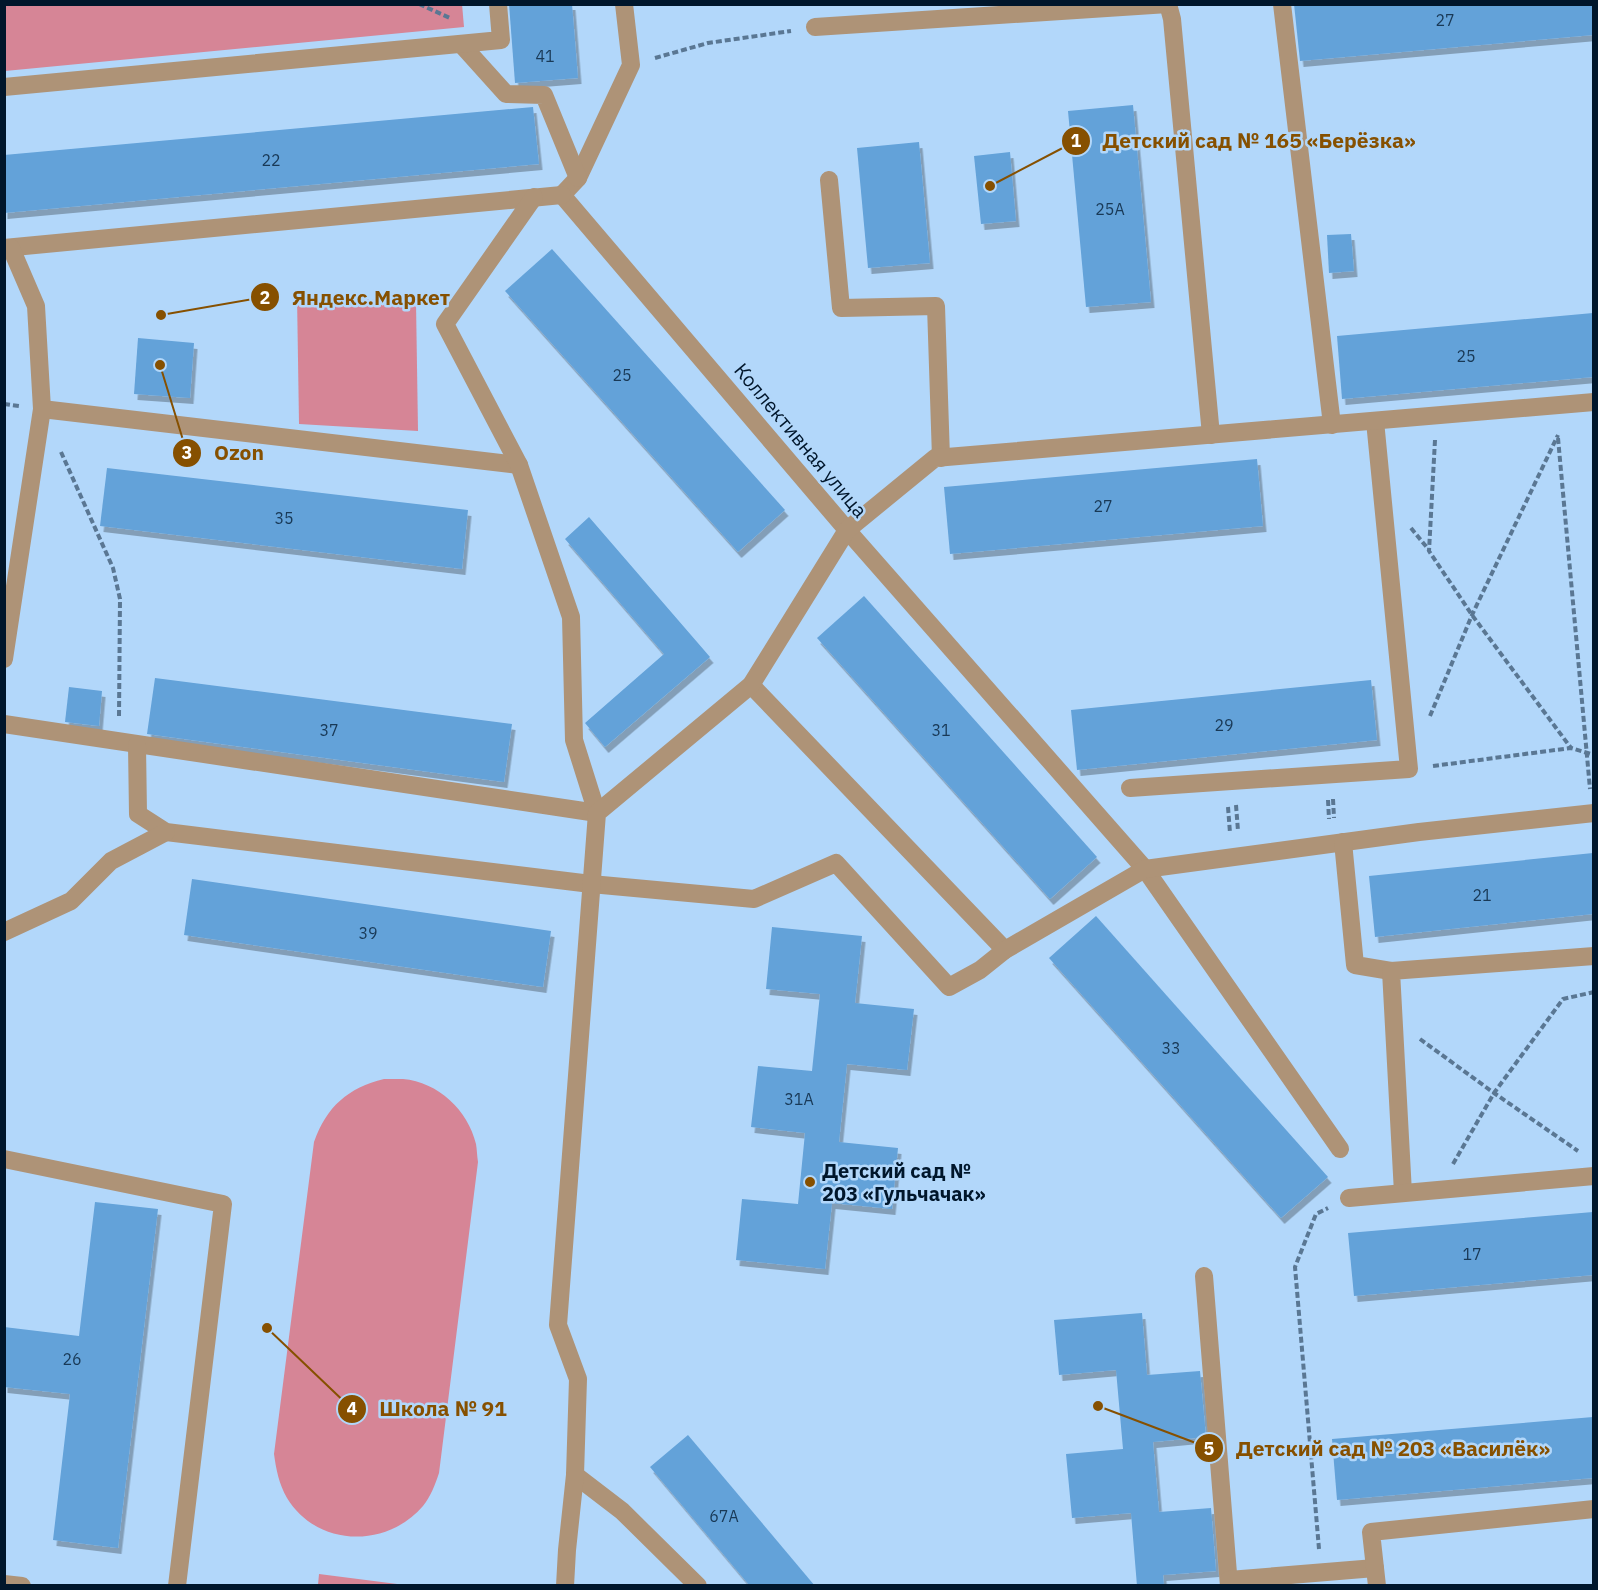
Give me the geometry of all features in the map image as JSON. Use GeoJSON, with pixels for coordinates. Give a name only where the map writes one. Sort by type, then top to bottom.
{"type":"FeatureCollection","features":[{"type":"Feature","properties":{"kind":"lane"},"geometry":{"type":"LineString","coordinates":[[4,87],[501,40],[498,4]]}},
{"type":"Feature","properties":{"kind":"lane"},"geometry":{"type":"LineString","coordinates":[[4,658],[42,409],[36,306],[8,248],[562,195],[578,178],[631,65],[624,4]]}},
{"type":"Feature","properties":{"kind":"lane"},"geometry":{"type":"LineString","coordinates":[[815,27],[1168,4],[1172,20],[1211,435]]}},
{"type":"Feature","properties":{"kind":"lane"},"geometry":{"type":"LineString","coordinates":[[1282,4],[1332,424]]}},
{"type":"Feature","properties":{"kind":"lane"},"geometry":{"type":"LineString","coordinates":[[461,44],[506,94],[544,95],[578,178]]}},
{"type":"Feature","properties":{"kind":"lane"},"geometry":{"type":"LineString","coordinates":[[830,180],[841,308],[936,306],[941,458]]}},
{"type":"Feature","properties":{"kind":"lane","name":"Коллективная улица"},"geometry":{"type":"LineString","coordinates":[[562,195],[847,530],[1145,869],[1340,1149]]}},
{"type":"Feature","properties":{"kind":"lane"},"geometry":{"type":"LineString","coordinates":[[534,197],[445,324],[519,465],[571,617],[574,740],[597,813],[558,1325],[578,1378],[575,1475],[565,1586]]}},
{"type":"Feature","properties":{"kind":"lane"},"geometry":{"type":"LineString","coordinates":[[4,724],[597,813],[751,685],[847,530],[935,458],[1593,402]]}},
{"type":"Feature","properties":{"kind":"lane"},"geometry":{"type":"LineString","coordinates":[[42,409],[519,465]]}},
{"type":"Feature","properties":{"kind":"lane"},"geometry":{"type":"LineString","coordinates":[[1130,788],[1408,769],[1375,421]]}},
{"type":"Feature","properties":{"kind":"lane"},"geometry":{"type":"LineString","coordinates":[[751,685],[1005,950]]}},
{"type":"Feature","properties":{"kind":"lane"},"geometry":{"type":"LineString","coordinates":[[131,744],[138,814],[166,832],[591,884],[754,899],[836,863],[949,987],[980,970],[1005,950],[1145,869],[1419,832],[1592,813]]}},
{"type":"Feature","properties":{"kind":"lane"},"geometry":{"type":"LineString","coordinates":[[4,932],[71,901],[111,861],[166,832]]}},
{"type":"Feature","properties":{"kind":"lane"},"geometry":{"type":"LineString","coordinates":[[1337,843],[1355,965],[1390,970],[1593,956]]}},
{"type":"Feature","properties":{"kind":"lane"},"geometry":{"type":"LineString","coordinates":[[1390,970],[1403,1193]]}},
{"type":"Feature","properties":{"kind":"lane"},"geometry":{"type":"LineString","coordinates":[[4,1159],[223,1204],[177,1586]]}},
{"type":"Feature","properties":{"kind":"lane"},"geometry":{"type":"LineString","coordinates":[[1349,1198],[1593,1176]]}},
{"type":"Feature","properties":{"kind":"lane"},"geometry":{"type":"LineString","coordinates":[[1204,1276],[1229,1583],[1321,1573],[1376,1577],[1371,1532],[1593,1509]]}},
{"type":"Feature","properties":{"kind":"lane"},"geometry":{"type":"LineString","coordinates":[[575,1475],[622,1511],[698,1586]]}},
{"type":"Feature","properties":{"kind":"lane"},"geometry":{"type":"LineString","coordinates":[[4,1584],[22,1586]]}},
{"type":"Feature","properties":{"kind":"path"},"geometry":{"type":"LineString","coordinates":[[631,65],[708,43],[815,27]]}},
{"type":"Feature","properties":{"kind":"path"},"geometry":{"type":"LineString","coordinates":[[1554,406],[1592,813]]}},
{"type":"Feature","properties":{"kind":"path"},"geometry":{"type":"LineString","coordinates":[[1437,416],[1429,551],[1472,615],[1571,748]]}},
{"type":"Feature","properties":{"kind":"path"},"geometry":{"type":"LineString","coordinates":[[1427,725],[1472,615],[1558,435]]}},
{"type":"Feature","properties":{"kind":"path"},"geometry":{"type":"LineString","coordinates":[[61,452],[113,568],[120,599],[119,724],[131,744]]}},
{"type":"Feature","properties":{"kind":"path"},"geometry":{"type":"LineString","coordinates":[[1408,769],[1571,748],[1593,755]]}},
{"type":"Feature","properties":{"kind":"path"},"geometry":{"type":"LineString","coordinates":[[1328,775],[1337,843]]}},
{"type":"Feature","properties":{"kind":"path"},"geometry":{"type":"LineString","coordinates":[[1230,781],[1235,857]]}},
{"type":"Feature","properties":{"kind":"path"},"geometry":{"type":"LineString","coordinates":[[1230,781],[1235,857]]}},
{"type":"Feature","properties":{"kind":"path"},"geometry":{"type":"LineString","coordinates":[[1437,1190],[1494,1093],[1563,999],[1593,992]]}},
{"type":"Feature","properties":{"kind":"path"},"geometry":{"type":"LineString","coordinates":[[1394,1019],[1494,1093],[1584,1155]]}},
{"type":"Feature","properties":{"kind":"path"},"geometry":{"type":"LineString","coordinates":[[1321,1573],[1295,1267],[1317,1214],[1349,1198]]}},
{"type":"Feature","properties":{"kind":"shaded area"},"geometry":{"type":"Polygon","coordinates":[[[5,4],[462,4],[464,27],[5,71],[5,4]]]}},
{"type":"Feature","properties":{"kind":"shaded area"},"geometry":{"type":"Polygon","coordinates":[[[297,295],[416,302],[418,431],[299,424],[297,295]]]}},
{"type":"Feature","properties":{"kind":"shaded area"},"geometry":{"type":"Polygon","coordinates":[[[384,1079],[416,1081],[450,1100],[459,1109],[472,1132],[478,1162],[439,1473],[426,1502],[408,1520],[390,1530],[372,1535],[352,1536],[333,1533],[316,1526],[300,1514],[287,1498],[282,1487],[274,1454],[314,1142],[325,1118],[340,1100],[349,1093],[384,1079]]]}},
{"type":"Feature","properties":{"kind":"shaded area"},"geometry":{"type":"Polygon","coordinates":[[[319,1574],[405,1585],[318,1585],[319,1574]]]}},
{"type":"Feature","properties":{"kind":"building"},"geometry":{"type":"Polygon","coordinates":[[[509,4],[572,4],[578,78],[515,83],[509,4]]]}},
{"type":"Feature","properties":{"kind":"building"},"geometry":{"type":"Polygon","coordinates":[[[1294,4],[1593,4],[1593,35],[1300,61],[1294,4]]]}},
{"type":"Feature","properties":{"kind":"building"},"geometry":{"type":"Polygon","coordinates":[[[1133,105],[1151,302],[1086,307],[1068,111],[1133,105]]]}},
{"type":"Feature","properties":{"kind":"building"},"geometry":{"type":"Polygon","coordinates":[[[533,107],[539,164],[4,213],[4,155],[533,107]]]}},
{"type":"Feature","properties":{"kind":"building"},"geometry":{"type":"Polygon","coordinates":[[[919,142],[930,263],[868,268],[857,148],[919,142]]]}},
{"type":"Feature","properties":{"kind":"building"},"geometry":{"type":"Polygon","coordinates":[[[1010,152],[1016,221],[981,224],[974,156],[1010,152]]]}},
{"type":"Feature","properties":{"kind":"building"},"geometry":{"type":"Polygon","coordinates":[[[1351,234],[1354,271],[1329,273],[1327,235],[1351,234]]]}},
{"type":"Feature","properties":{"kind":"building"},"geometry":{"type":"Polygon","coordinates":[[[552,249],[785,510],[738,552],[505,291],[552,249]]]}},
{"type":"Feature","properties":{"kind":"building"},"geometry":{"type":"Polygon","coordinates":[[[1593,313],[1593,377],[1342,399],[1337,336],[1593,313]]]}},
{"type":"Feature","properties":{"kind":"building"},"geometry":{"type":"Polygon","coordinates":[[[138,338],[194,343],[190,398],[134,394],[138,338]]]}},
{"type":"Feature","properties":{"kind":"building"},"geometry":{"type":"Polygon","coordinates":[[[1257,459],[1263,526],[950,554],[944,487],[1257,459]]]}},
{"type":"Feature","properties":{"kind":"building"},"geometry":{"type":"Polygon","coordinates":[[[107,468],[468,510],[462,569],[100,526],[107,468]]]}},
{"type":"Feature","properties":{"kind":"building"},"geometry":{"type":"Polygon","coordinates":[[[589,517],[710,657],[605,747],[585,723],[664,654],[565,539],[589,517]]]}},
{"type":"Feature","properties":{"kind":"building"},"geometry":{"type":"Polygon","coordinates":[[[864,596],[1097,857],[1050,899],[817,638],[864,596]]]}},
{"type":"Feature","properties":{"kind":"building"},"geometry":{"type":"Polygon","coordinates":[[[155,678],[512,724],[504,782],[147,734],[155,678]]]}},
{"type":"Feature","properties":{"kind":"building"},"geometry":{"type":"Polygon","coordinates":[[[1371,680],[1377,740],[1077,770],[1071,710],[1371,680]]]}},
{"type":"Feature","properties":{"kind":"building"},"geometry":{"type":"Polygon","coordinates":[[[69,687],[102,691],[99,726],[65,722],[69,687]]]}},
{"type":"Feature","properties":{"kind":"building"},"geometry":{"type":"Polygon","coordinates":[[[1593,853],[1593,914],[1375,937],[1369,876],[1593,853]]]}},
{"type":"Feature","properties":{"kind":"building"},"geometry":{"type":"Polygon","coordinates":[[[192,879],[551,931],[543,987],[184,935],[192,879]]]}},
{"type":"Feature","properties":{"kind":"building"},"geometry":{"type":"Polygon","coordinates":[[[1096,916],[1328,1177],[1281,1218],[1049,958],[1096,916]]]}},
{"type":"Feature","properties":{"kind":"building"},"geometry":{"type":"Polygon","coordinates":[[[772,927],[862,936],[855,1003],[914,1009],[907,1070],[847,1064],[839,1142],[898,1148],[892,1209],[832,1203],[825,1269],[736,1260],[742,1199],[798,1204],[805,1133],[751,1127],[758,1066],[812,1071],[820,994],[766,989],[772,927]]]}},
{"type":"Feature","properties":{"kind":"building"},"geometry":{"type":"Polygon","coordinates":[[[95,1202],[158,1209],[118,1548],[53,1540],[70,1394],[4,1387],[4,1327],[79,1336],[95,1202]]]}},
{"type":"Feature","properties":{"kind":"building"},"geometry":{"type":"Polygon","coordinates":[[[1593,1212],[1593,1275],[1354,1296],[1348,1233],[1593,1212]]]}},
{"type":"Feature","properties":{"kind":"building"},"geometry":{"type":"Polygon","coordinates":[[[1142,1313],[1147,1375],[1200,1371],[1206,1437],[1153,1442],[1159,1512],[1211,1508],[1216,1571],[1163,1575],[1164,1586],[1137,1586],[1131,1513],[1072,1518],[1066,1454],[1123,1449],[1116,1370],[1059,1375],[1054,1320],[1142,1313]]]}},
{"type":"Feature","properties":{"kind":"building"},"geometry":{"type":"Polygon","coordinates":[[[1593,1417],[1593,1478],[1337,1500],[1332,1439],[1593,1417]]]}},
{"type":"Feature","properties":{"kind":"building"},"geometry":{"type":"Polygon","coordinates":[[[688,1435],[815,1586],[750,1586],[650,1467],[688,1435]]]}},
{"type":"Feature","properties":{"kind":"place","name":"Детский сад № 165 «Берёзка»"},"geometry":{"type":"Point","coordinates":[990,186]}},
{"type":"Feature","properties":{"kind":"place","name":"Яндекс.Маркет"},"geometry":{"type":"Point","coordinates":[161,315]}},
{"type":"Feature","properties":{"kind":"place","name":"Ozon"},"geometry":{"type":"Point","coordinates":[160,365]}},
{"type":"Feature","properties":{"kind":"place","name":"Детский сад № 203 «Гульчачак»"},"geometry":{"type":"Point","coordinates":[810,1182]}},
{"type":"Feature","properties":{"kind":"place","name":"Школа № 91"},"geometry":{"type":"Point","coordinates":[267,1328]}},
{"type":"Feature","properties":{"kind":"place","name":"Детский сад № 203 «Василёк»"},"geometry":{"type":"Point","coordinates":[1098,1406]}}]}
